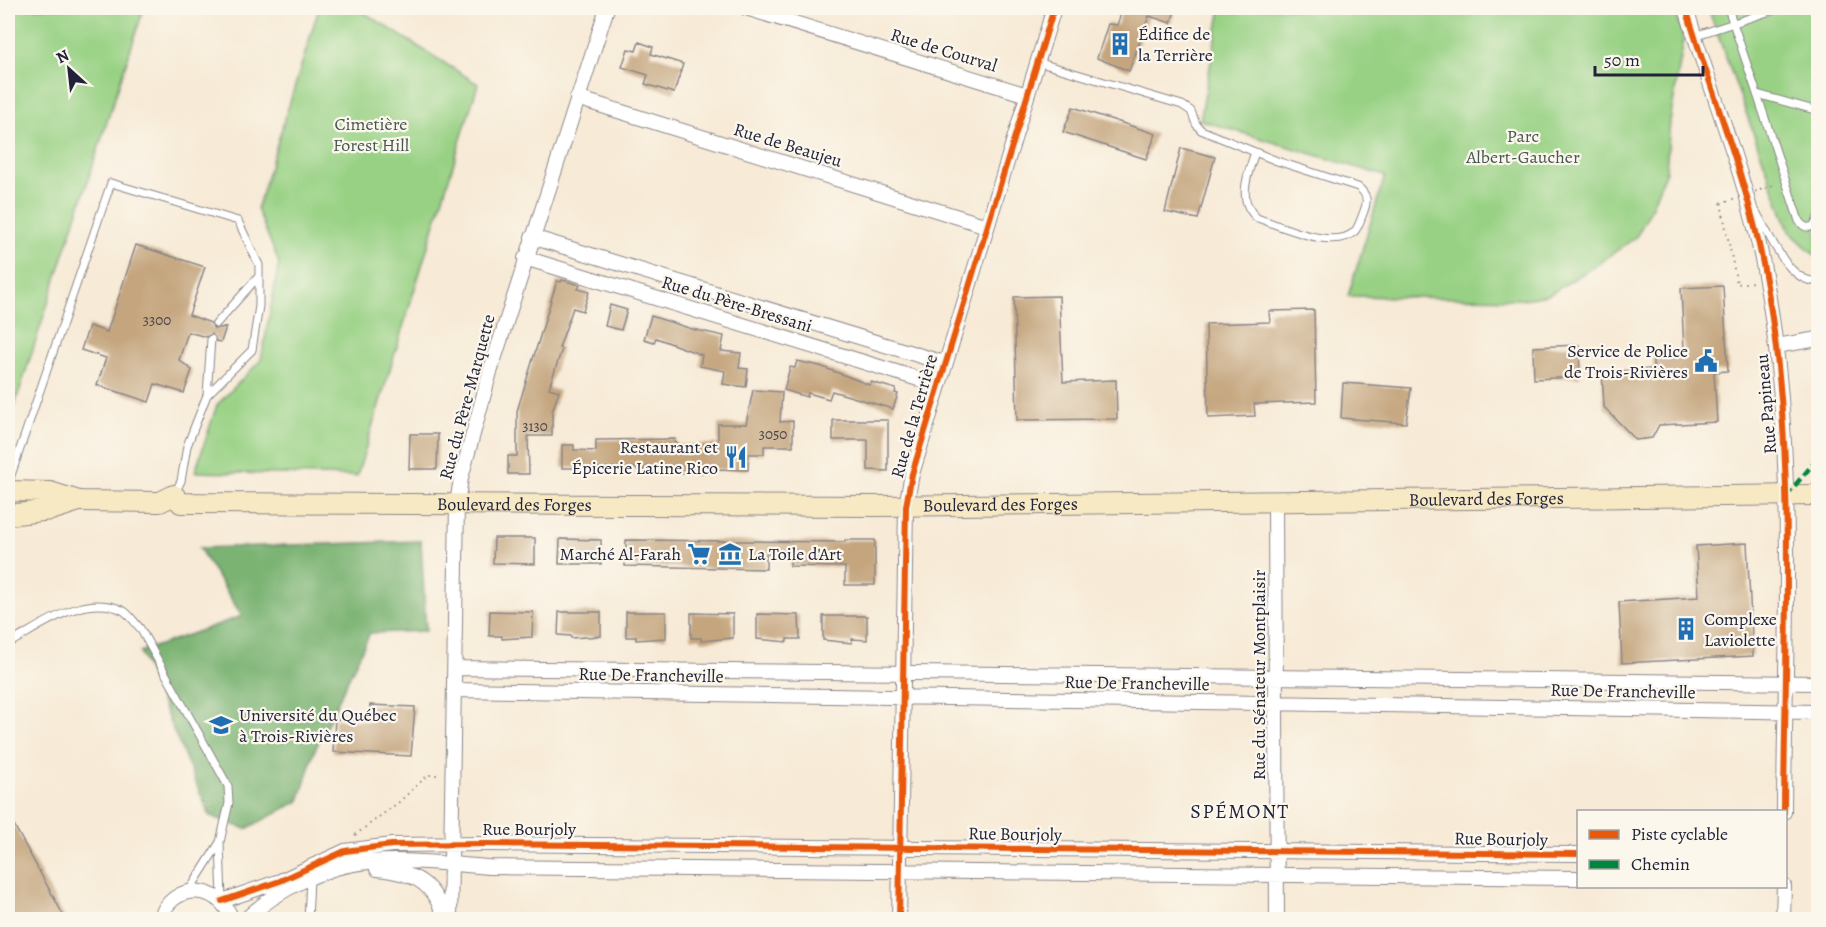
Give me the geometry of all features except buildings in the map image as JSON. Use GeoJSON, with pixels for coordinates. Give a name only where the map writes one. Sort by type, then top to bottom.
{"type":"FeatureCollection","features":[{"type":"Feature","properties":{"kind":"main road","name":"Boulevard des Forges"},"geometry":{"type":"LineString","coordinates":[[8,491],[50,492],[79,501],[160,502],[174,495],[182,502],[906,506],[1818,495]]}},
{"type":"Feature","properties":{"kind":"main road","name":"Boulevard des Forges"},"geometry":{"type":"LineString","coordinates":[[8,515],[51,510],[79,501]]}},
{"type":"Feature","properties":{"kind":"street","name":"Rue du Père-Marquette"},"geometry":{"type":"LineString","coordinates":[[448,920],[452,844],[458,504],[461,478],[525,258],[607,8]]}},
{"type":"Feature","properties":{"kind":"street","name":"Rue de Courval"},"geometry":{"type":"LineString","coordinates":[[746,8],[1027,95]]}},
{"type":"Feature","properties":{"kind":"street","name":"Rue de la Terrière"},"geometry":{"type":"LineString","coordinates":[[899,920],[906,506],[912,474],[944,363],[1054,8]]}},
{"type":"Feature","properties":{"kind":"street","name":"Rue Papineau"},"geometry":{"type":"LineString","coordinates":[[1686,8],[1745,192],[1766,280],[1776,346],[1785,425],[1784,810]]}},
{"type":"Feature","properties":{"kind":"street","name":"Rue de Beaujeu"},"geometry":{"type":"LineString","coordinates":[[578,98],[987,226]]}},
{"type":"Feature","properties":{"kind":"street","name":"Rue du Père-Bressani"},"geometry":{"type":"LineString","coordinates":[[532,237],[944,363]]}},
{"type":"Feature","properties":{"kind":"street","name":"Rue du Père-Bressani"},"geometry":{"type":"LineString","coordinates":[[525,258],[938,385]]}},
{"type":"Feature","properties":{"kind":"street"},"geometry":{"type":"LineString","coordinates":[[1776,346],[1818,339]]}},
{"type":"Feature","properties":{"kind":"street","name":"Rue du Sénateur Montplaisir"},"geometry":{"type":"LineString","coordinates":[[1275,502],[1278,677],[1277,920]]}},
{"type":"Feature","properties":{"kind":"street","name":"Rue De Francheville"},"geometry":{"type":"LineString","coordinates":[[454,668],[1818,683]]}},
{"type":"Feature","properties":{"kind":"street","name":"Rue De Francheville"},"geometry":{"type":"LineString","coordinates":[[454,690],[1818,712]]}},
{"type":"Feature","properties":{"kind":"street","name":"Rue Bourjoly"},"geometry":{"type":"LineString","coordinates":[[222,901],[280,881],[345,851],[392,845],[1577,854]]}},
{"type":"Feature","properties":{"kind":"street","name":"Rue Bourjoly"},"geometry":{"type":"LineString","coordinates":[[245,920],[257,908],[310,879],[352,864],[376,861],[451,865],[1577,878]]}},
{"type":"Feature","properties":{"kind":"street"},"geometry":{"type":"LineString","coordinates":[[352,864],[397,872],[423,882],[436,895],[448,920]]}},
{"type":"Feature","properties":{"kind":"street"},"geometry":{"type":"LineString","coordinates":[[1784,888],[1784,920]]}},
{"type":"Feature","properties":{"kind":"street"},"geometry":{"type":"LineString","coordinates":[[160,920],[169,902],[189,891],[212,894],[222,901],[232,920]]}},
{"type":"Feature","properties":{"kind":"lane"},"geometry":{"type":"LineString","coordinates":[[1728,8],[1799,221],[1803,226],[1810,227],[1818,218]]}},
{"type":"Feature","properties":{"kind":"lane"},"geometry":{"type":"LineString","coordinates":[[1694,36],[1780,8]]}},
{"type":"Feature","properties":{"kind":"lane"},"geometry":{"type":"LineString","coordinates":[[1037,62],[1182,105],[1191,111],[1201,130],[1255,152],[1358,188],[1366,197],[1367,205],[1356,230],[1343,238],[1327,240],[1257,218],[1250,212],[1244,195],[1245,183],[1255,152]]}},
{"type":"Feature","properties":{"kind":"lane"},"geometry":{"type":"LineString","coordinates":[[1757,94],[1818,111]]}},
{"type":"Feature","properties":{"kind":"lane"},"geometry":{"type":"LineString","coordinates":[[8,484],[111,183],[238,220],[259,265],[259,306],[252,350],[207,394]]}},
{"type":"Feature","properties":{"kind":"lane"},"geometry":{"type":"LineString","coordinates":[[1745,192],[1792,272],[1807,282],[1818,281]]}},
{"type":"Feature","properties":{"kind":"lane"},"geometry":{"type":"LineString","coordinates":[[216,324],[259,276]]}},
{"type":"Feature","properties":{"kind":"lane"},"geometry":{"type":"LineString","coordinates":[[174,495],[181,481],[188,447],[207,394],[211,339]]}},
{"type":"Feature","properties":{"kind":"lane"},"geometry":{"type":"LineString","coordinates":[[8,644],[73,610],[97,604],[124,612],[140,628],[228,786],[229,802],[220,842],[222,901]]}},
{"type":"Feature","properties":{"kind":"lane"},"geometry":{"type":"LineString","coordinates":[[189,891],[220,842]]}},
{"type":"Feature","properties":{"kind":"lane"},"geometry":{"type":"LineString","coordinates":[[308,920],[310,879]]}},
{"type":"Feature","properties":{"kind":"path"},"geometry":{"type":"LineString","coordinates":[[1766,280],[1737,284],[1721,203],[1778,184]]}},
{"type":"Feature","properties":{"kind":"path"},"geometry":{"type":"LineString","coordinates":[[345,851],[346,841],[399,802],[428,775],[453,775]]}},
{"type":"Feature","properties":{"kind":"green space"},"geometry":{"type":"Polygon","coordinates":[[[8,8],[144,8],[8,426],[8,8]]]}},
{"type":"Feature","properties":{"kind":"green space","name":"Cimetière Forest Hill"},"geometry":{"type":"Polygon","coordinates":[[[319,8],[357,8],[478,84],[357,476],[195,472],[217,405],[261,360],[279,263],[257,209],[319,8]]]}},
{"type":"Feature","properties":{"kind":"green space","name":"Parc Albert-Gaucher"},"geometry":{"type":"Polygon","coordinates":[[[1221,8],[1673,8],[1684,39],[1670,121],[1666,171],[1649,213],[1636,237],[1548,295],[1523,299],[1348,296],[1385,176],[1200,120],[1221,8]]]}},
{"type":"Feature","properties":{"kind":"green space"},"geometry":{"type":"Polygon","coordinates":[[[1708,8],[1818,8],[1817,257],[1789,231],[1708,8]]]}},
{"type":"Feature","properties":{"kind":"green space"},"geometry":{"type":"Polygon","coordinates":[[[421,541],[426,631],[370,633],[314,752],[299,801],[246,829],[210,816],[140,652],[242,616],[199,548],[421,541]]]}},
{"type":"Feature","properties":{"kind":"marked path"},"geometry":{"type":"LineString","coordinates":[[1786,496],[1813,464]]}},
{"type":"Feature","properties":{"kind":"cycle path"},"geometry":{"type":"LineString","coordinates":[[899,920],[906,506],[912,474],[1054,8]]}},
{"type":"Feature","properties":{"kind":"cycle path"},"geometry":{"type":"LineString","coordinates":[[1686,8],[1738,167],[1756,231],[1774,332],[1781,400],[1787,537],[1784,810]]}},
{"type":"Feature","properties":{"kind":"cycle path"},"geometry":{"type":"LineString","coordinates":[[222,901],[280,881],[345,851],[392,845],[1577,854]]}},
{"type":"Feature","properties":{"kind":"place","name":"Édifice de la Terrière"},"geometry":{"type":"Point","coordinates":[1120,44]}},
{"type":"Feature","properties":{"kind":"place","name":"Service de Police de Trois-Rivières"},"geometry":{"type":"Point","coordinates":[1706,361]}},
{"type":"Feature","properties":{"kind":"place","name":"Restaurant et Épicerie Latine Rico"},"geometry":{"type":"Point","coordinates":[736,457]}},
{"type":"Feature","properties":{"kind":"place","name":"Marché Al-Farah"},"geometry":{"type":"Point","coordinates":[699,554]}},
{"type":"Feature","properties":{"kind":"place","name":"La Toile d'Art"},"geometry":{"type":"Point","coordinates":[730,554]}},
{"type":"Feature","properties":{"kind":"place","name":"Complexe Laviolette"},"geometry":{"type":"Point","coordinates":[1686,629]}},
{"type":"Feature","properties":{"kind":"place","name":"Université du Québec à Trois-Rivières"},"geometry":{"type":"Point","coordinates":[221,725]}},
{"type":"Feature","properties":{"kind":"district","name":"SPÉMONT"},"geometry":{"type":"Point","coordinates":[1240,811]}}]}
